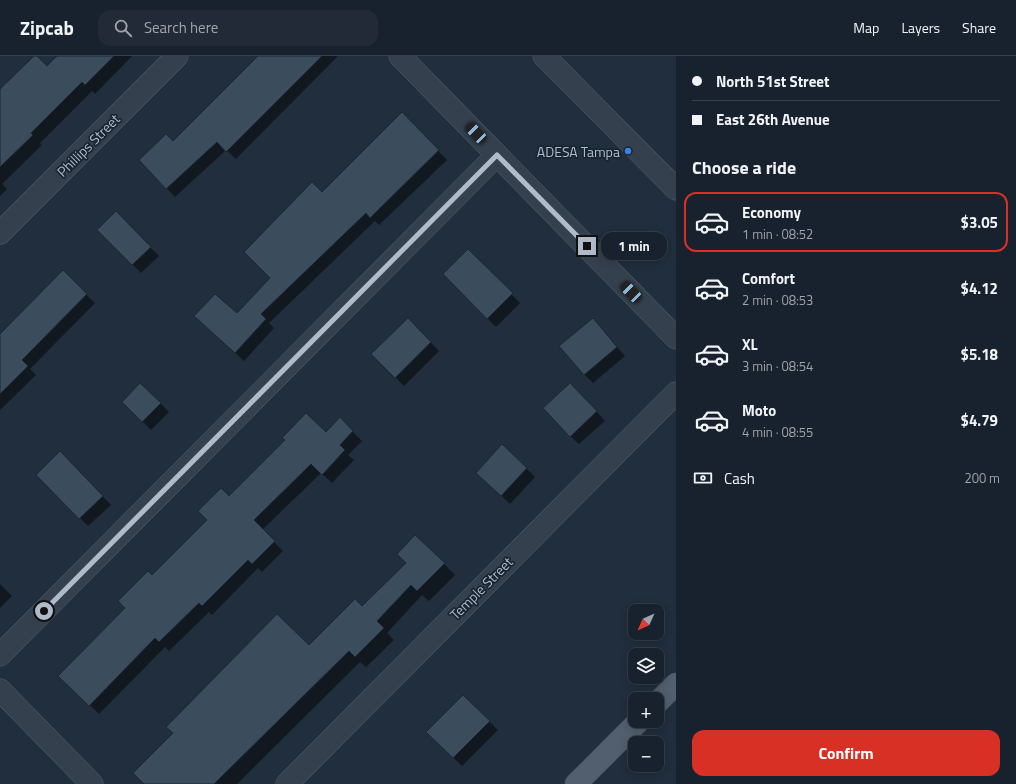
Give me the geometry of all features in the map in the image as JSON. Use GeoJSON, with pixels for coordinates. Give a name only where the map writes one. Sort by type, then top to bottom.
{"type":"FeatureCollection","features":[{"type":"Feature","properties":{"kind":"main road"},"geometry":{"type":"LineString","coordinates":[[664,696],[676,684]]}},
{"type":"Feature","properties":{"kind":"main road"},"geometry":{"type":"LineString","coordinates":[[576,784],[632,728]]}},
{"type":"Feature","properties":{"kind":"street","name":"Phillips Street"},"geometry":{"type":"LineString","coordinates":[[0,233],[177,56]]}},
{"type":"Feature","properties":{"kind":"street"},"geometry":{"type":"LineString","coordinates":[[400,56],[676,338]]}},
{"type":"Feature","properties":{"kind":"street"},"geometry":{"type":"LineString","coordinates":[[544,56],[676,189]]}},
{"type":"Feature","properties":{"kind":"street"},"geometry":{"type":"LineString","coordinates":[[0,655],[497,155]]}},
{"type":"Feature","properties":{"kind":"street","name":"Temple Street"},"geometry":{"type":"LineString","coordinates":[[287,784],[676,392]]}},
{"type":"Feature","properties":{"kind":"street"},"geometry":{"type":"LineString","coordinates":[[0,690],[92,784]]}},
{"type":"Feature","properties":{"kind":"building"},"geometry":{"type":"Polygon","coordinates":[[[34,56],[37,56],[47,66],[57,56],[114,56],[85,85],[82,82],[31,133],[33,135],[0,167],[0,89],[34,56]]]}},
{"type":"Feature","properties":{"kind":"building"},"geometry":{"type":"Polygon","coordinates":[[[258,56],[322,56],[226,152],[217,142],[166,189],[139,160],[166,134],[173,141],[258,56]]]}},
{"type":"Feature","properties":{"kind":"building"},"geometry":{"type":"Polygon","coordinates":[[[402,112],[439,150],[370,218],[366,213],[261,314],[266,319],[235,353],[194,316],[215,294],[237,313],[270,278],[244,252],[312,182],[322,192],[402,112]]]}},
{"type":"Feature","properties":{"kind":"building"},"geometry":{"type":"Polygon","coordinates":[[[116,211],[151,247],[132,265],[97,230],[116,211]]]}},
{"type":"Feature","properties":{"kind":"building"},"geometry":{"type":"Polygon","coordinates":[[[468,249],[513,293],[487,319],[443,274],[468,249]]]}},
{"type":"Feature","properties":{"kind":"building"},"geometry":{"type":"Polygon","coordinates":[[[63,270],[87,294],[22,360],[28,366],[0,394],[0,334],[63,270]]]}},
{"type":"Feature","properties":{"kind":"building"},"geometry":{"type":"Polygon","coordinates":[[[408,318],[431,342],[395,378],[371,354],[408,318]]]}},
{"type":"Feature","properties":{"kind":"building"},"geometry":{"type":"Polygon","coordinates":[[[593,318],[617,347],[584,375],[559,346],[593,318]]]}},
{"type":"Feature","properties":{"kind":"building"},"geometry":{"type":"Polygon","coordinates":[[[140,383],[161,403],[142,422],[122,402],[140,383]]]}},
{"type":"Feature","properties":{"kind":"building"},"geometry":{"type":"Polygon","coordinates":[[[570,383],[597,411],[570,437],[543,408],[570,383]]]}},
{"type":"Feature","properties":{"kind":"building"},"geometry":{"type":"Polygon","coordinates":[[[306,413],[326,432],[340,417],[353,431],[340,445],[345,450],[322,475],[311,464],[254,520],[275,541],[252,564],[248,560],[202,606],[199,603],[159,642],[155,638],[89,706],[58,676],[125,608],[118,601],[148,571],[152,575],[207,520],[198,511],[221,488],[229,496],[285,440],[282,438],[306,413]]]}},
{"type":"Feature","properties":{"kind":"building"},"geometry":{"type":"Polygon","coordinates":[[[502,444],[527,468],[501,496],[476,473],[502,444]]]}},
{"type":"Feature","properties":{"kind":"building"},"geometry":{"type":"Polygon","coordinates":[[[60,451],[103,496],[79,519],[36,475],[60,451]]]}},
{"type":"Feature","properties":{"kind":"building"},"geometry":{"type":"Polygon","coordinates":[[[415,535],[445,563],[417,591],[411,585],[377,621],[384,628],[355,657],[349,651],[214,784],[144,784],[133,773],[173,733],[166,727],[277,614],[309,645],[355,599],[362,606],[406,563],[397,554],[415,535]]]}},
{"type":"Feature","properties":{"kind":"building"},"geometry":{"type":"Polygon","coordinates":[[[463,695],[490,721],[453,758],[426,732],[463,695]]]}},
{"type":"Feature","properties":{"kind":"place","name":"ADESA Tampa"},"geometry":{"type":"Point","coordinates":[628,151]}},
{"type":"Feature","properties":{"kind":"route"},"geometry":{"type":"LineString","coordinates":[[44,611],[497,155],[587,246]]}}]}
